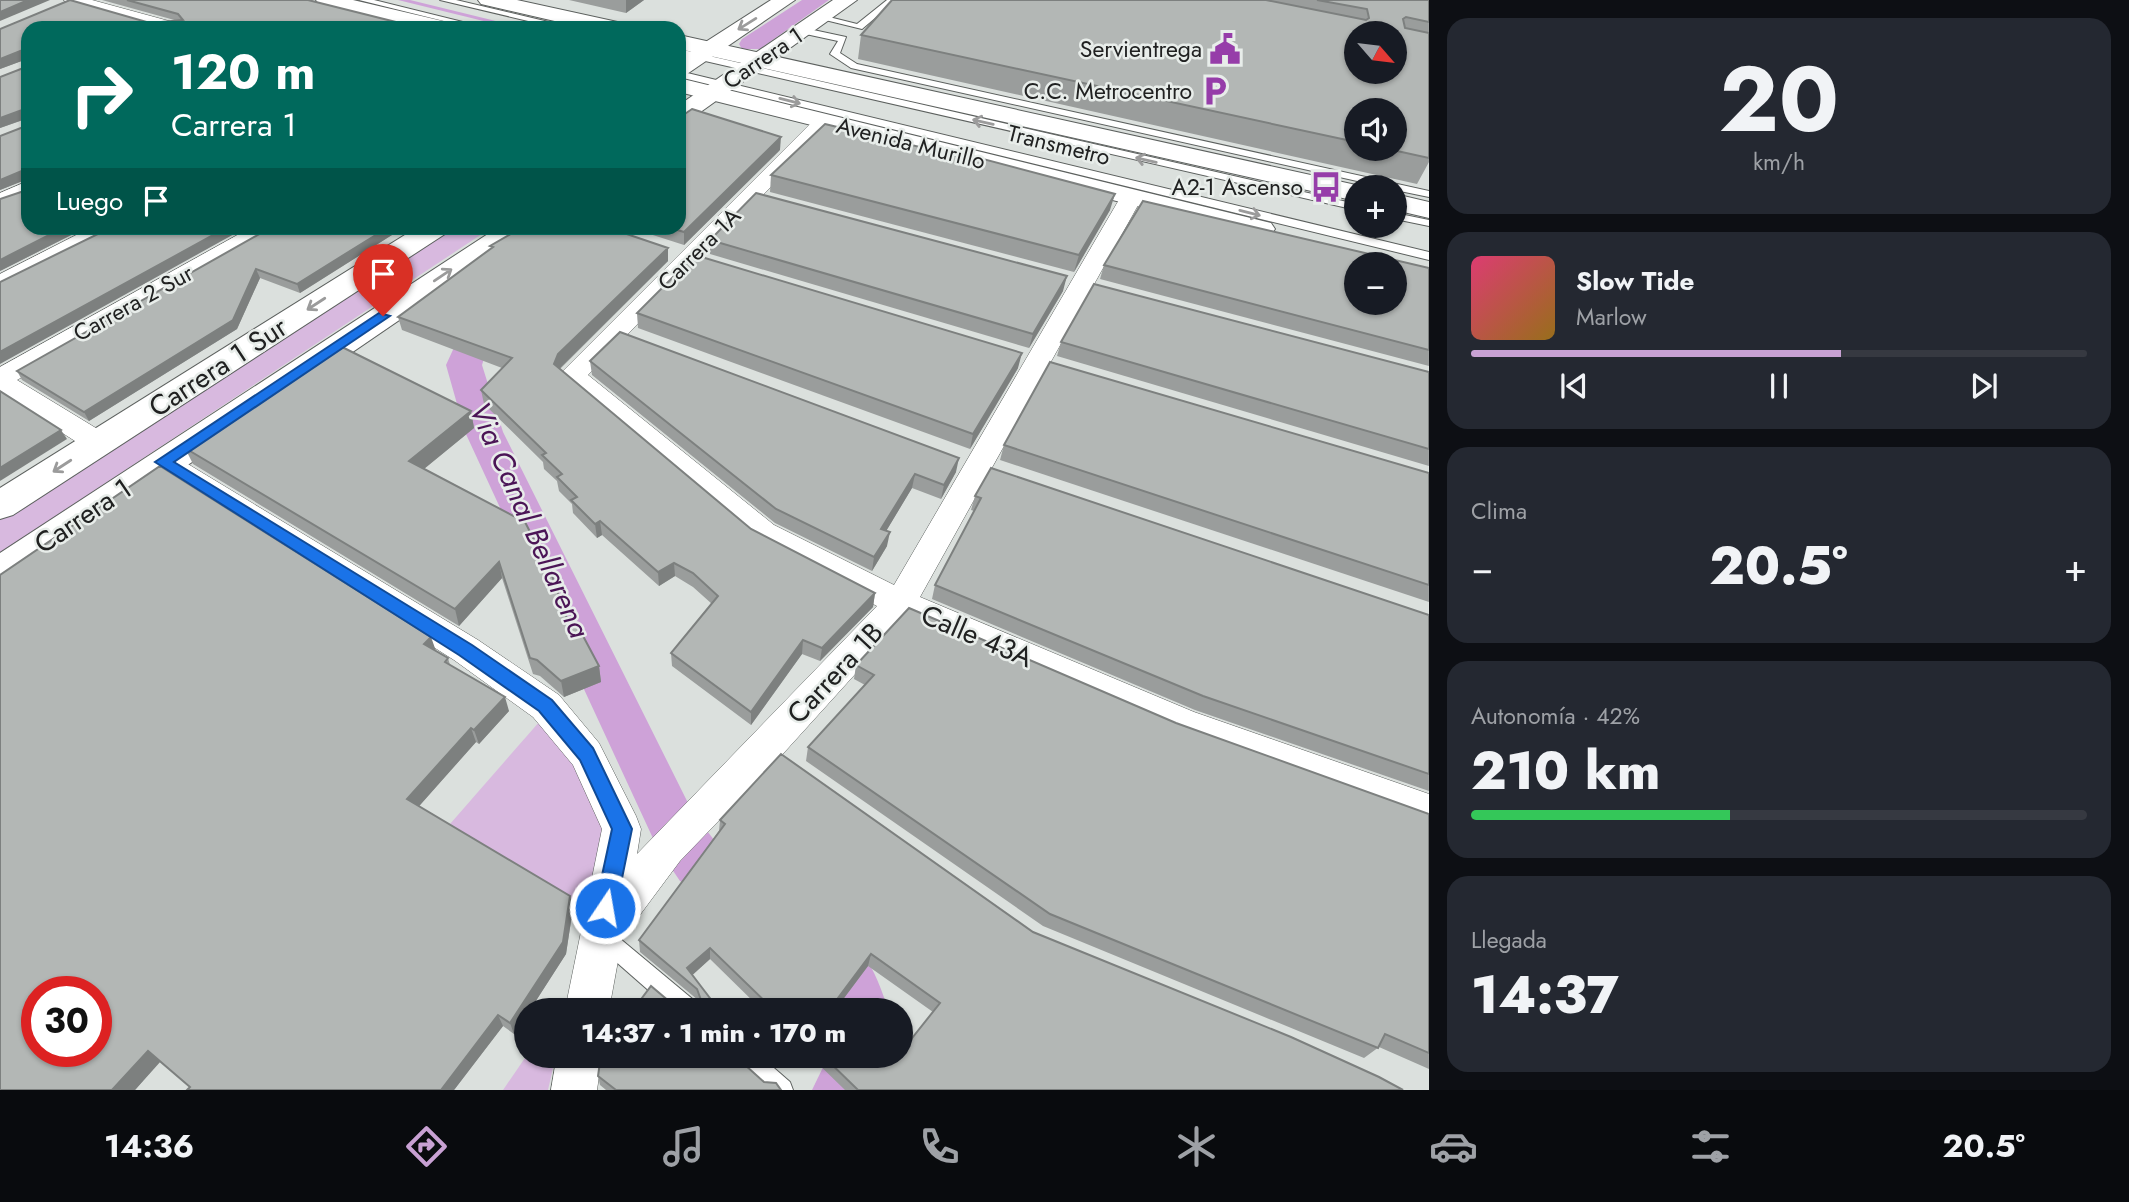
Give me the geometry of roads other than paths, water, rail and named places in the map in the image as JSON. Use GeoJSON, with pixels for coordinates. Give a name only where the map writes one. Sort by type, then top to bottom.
{"type":"FeatureCollection","features":[{"type":"Feature","properties":{"kind":"main road"},"geometry":{"type":"LineString","coordinates":[[326,0],[414,21]]}},
{"type":"Feature","properties":{"kind":"main road"},"geometry":{"type":"LineString","coordinates":[[488,0],[582,21]]}},
{"type":"Feature","properties":{"kind":"main road"},"geometry":{"type":"LineString","coordinates":[[688,54],[785,0]]}},
{"type":"Feature","properties":{"kind":"main road","name":"Carrera 1"},"geometry":{"type":"LineString","coordinates":[[686,111],[847,0]]}},
{"type":"Feature","properties":{"kind":"main road","name":"Avenida Murillo"},"geometry":{"type":"LineString","coordinates":[[688,54],[753,64],[1344,190]]}},
{"type":"Feature","properties":{"kind":"main road","name":"Avenida Murillo"},"geometry":{"type":"LineString","coordinates":[[686,86],[718,89],[824,121],[1429,269]]}},
{"type":"Feature","properties":{"kind":"main road"},"geometry":{"type":"LineString","coordinates":[[1407,205],[1429,210]]}},
{"type":"Feature","properties":{"kind":"main road","name":"Carrera 1 Sur"},"geometry":{"type":"LineString","coordinates":[[0,506],[424,235]]}},
{"type":"Feature","properties":{"kind":"main road","name":"Carrera 1"},"geometry":{"type":"LineString","coordinates":[[0,573],[504,235]]}},
{"type":"Feature","properties":{"kind":"street"},"geometry":{"type":"LineString","coordinates":[[67,2],[145,21]]}},
{"type":"Feature","properties":{"kind":"street","name":"Carrera 1A"},"geometry":{"type":"LineString","coordinates":[[572,376],[629,337],[690,258],[824,121]]}},
{"type":"Feature","properties":{"kind":"street"},"geometry":{"type":"LineString","coordinates":[[0,202],[21,192]]}},
{"type":"Feature","properties":{"kind":"street"},"geometry":{"type":"LineString","coordinates":[[750,196],[777,204]]}},
{"type":"Feature","properties":{"kind":"street","name":"Carrera 1B"},"geometry":{"type":"LineString","coordinates":[[600,934],[666,848],[700,816],[779,753],[900,603],[1131,198]]}},
{"type":"Feature","properties":{"kind":"street"},"geometry":{"type":"LineString","coordinates":[[0,284],[94,235]]}},
{"type":"Feature","properties":{"kind":"street","name":"Carrera 2 Sur"},"geometry":{"type":"LineString","coordinates":[[0,379],[254,235]]}},
{"type":"Feature","properties":{"kind":"street"},"geometry":{"type":"LineString","coordinates":[[665,249],[716,266]]}},
{"type":"Feature","properties":{"kind":"street","name":"Calle 43A"},"geometry":{"type":"LineString","coordinates":[[572,376],[763,533],[900,603],[1182,723],[1429,812]]}},
{"type":"Feature","properties":{"kind":"street"},"geometry":{"type":"LineString","coordinates":[[0,379],[99,443]]}},
{"type":"Feature","properties":{"kind":"street"},"geometry":{"type":"LineString","coordinates":[[163,462],[466,650],[546,706],[586,754],[622,829],[589,998]]}},
{"type":"Feature","properties":{"kind":"street"},"geometry":{"type":"LineString","coordinates":[[574,1090],[578,1068]]}},
{"type":"Feature","properties":{"kind":"lane"},"geometry":{"type":"LineString","coordinates":[[363,0],[453,21]]}},
{"type":"Feature","properties":{"kind":"lane"},"geometry":{"type":"LineString","coordinates":[[444,0],[538,21]]}},
{"type":"Feature","properties":{"kind":"lane"},"geometry":{"type":"LineString","coordinates":[[892,0],[843,39],[835,54],[854,66],[1429,194]]}},
{"type":"Feature","properties":{"kind":"lane"},"geometry":{"type":"LineString","coordinates":[[813,24],[859,27]]}},
{"type":"Feature","properties":{"kind":"lane"},"geometry":{"type":"LineString","coordinates":[[813,24],[843,39]]}},
{"type":"Feature","properties":{"kind":"lane","name":"Transmetro"},"geometry":{"type":"LineString","coordinates":[[753,64],[1344,204]]}},
{"type":"Feature","properties":{"kind":"lane","name":"Transmetro"},"geometry":{"type":"LineString","coordinates":[[686,77],[718,89],[1429,256]]}},
{"type":"Feature","properties":{"kind":"lane"},"geometry":{"type":"LineString","coordinates":[[1407,218],[1429,223]]}},
{"type":"Feature","properties":{"kind":"lane"},"geometry":{"type":"LineString","coordinates":[[600,934],[674,998]]}},
{"type":"Feature","properties":{"kind":"lane"},"geometry":{"type":"LineString","coordinates":[[756,1068],[782,1090]]}},
{"type":"Feature","properties":{"kind":"waterway"},"geometry":{"type":"LineString","coordinates":[[401,0],[491,21]]}},
{"type":"Feature","properties":{"kind":"waterway","name":"Via Canal Bellarena"},"geometry":{"type":"LineString","coordinates":[[751,44],[818,0]]}},
{"type":"Feature","properties":{"kind":"waterway","name":"Via Canal Bellarena"},"geometry":{"type":"LineString","coordinates":[[469,349],[464,365],[484,432],[675,830],[699,863],[744,892]]}},
{"type":"Feature","properties":{"kind":"waterway","name":"Via Canal Bellarena"},"geometry":{"type":"LineString","coordinates":[[816,943],[843,973],[855,998]]}},
{"type":"Feature","properties":{"kind":"waterway","name":"Via Canal Bellarena"},"geometry":{"type":"LineString","coordinates":[[843,1090],[857,1068]]}},
{"type":"Feature","properties":{"kind":"place","name":"Servientrega"},"geometry":{"type":"Point","coordinates":[1225,49]}},
{"type":"Feature","properties":{"kind":"place","name":"C.C. Metrocentro"},"geometry":{"type":"Point","coordinates":[1215,91]}},
{"type":"Feature","properties":{"kind":"place","name":"A2-1 Ascenso"},"geometry":{"type":"Point","coordinates":[1326,187]}}]}
